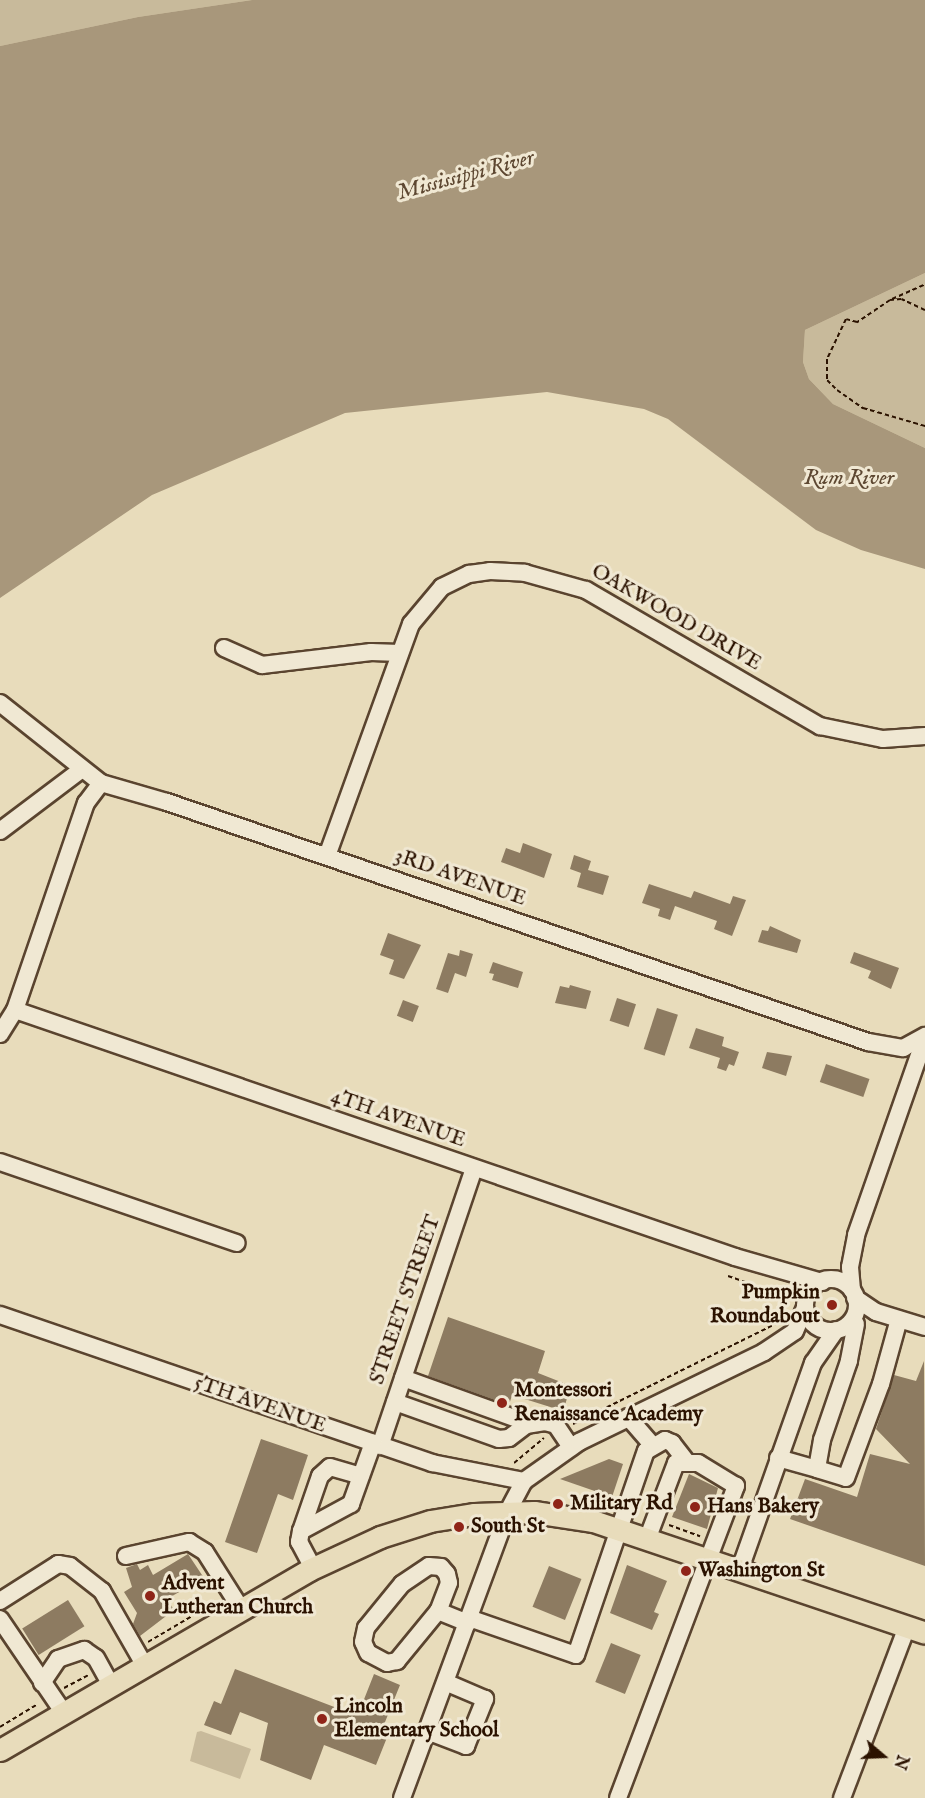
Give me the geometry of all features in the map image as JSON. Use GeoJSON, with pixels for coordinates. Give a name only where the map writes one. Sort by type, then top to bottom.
{"type":"FeatureCollection","features":[{"type":"Feature","properties":{"kind":"main road"},"geometry":{"type":"LineString","coordinates":[[0,1750],[313,1568],[430,1521],[508,1511],[560,1515],[622,1528],[916,1630]]}},
{"type":"Feature","properties":{"kind":"street","name":"OAKWOOD DRIVE"},"geometry":{"type":"LineString","coordinates":[[327,856],[400,653],[419,610],[442,587],[469,574],[490,571],[525,573],[586,590],[820,726],[884,740],[925,736]]}},
{"type":"Feature","properties":{"kind":"street"},"geometry":{"type":"LineString","coordinates":[[224,648],[262,664],[372,652],[400,653]]}},
{"type":"Feature","properties":{"kind":"street","name":"3RD AVENUE"},"geometry":{"type":"LineString","coordinates":[[0,703],[81,770],[101,783],[124,787],[868,1042],[903,1048],[925,1037]]}},
{"type":"Feature","properties":{"kind":"street"},"geometry":{"type":"LineString","coordinates":[[0,831],[81,770]]}},
{"type":"Feature","properties":{"kind":"street"},"geometry":{"type":"LineString","coordinates":[[0,1034],[15,1010],[86,803],[101,783]]}},
{"type":"Feature","properties":{"kind":"street","name":"4TH AVENUE"},"geometry":{"type":"LineString","coordinates":[[15,1010],[768,1268],[824,1281]]}},
{"type":"Feature","properties":{"kind":"street"},"geometry":{"type":"LineString","coordinates":[[740,1569],[813,1363],[856,1311],[850,1267],[856,1235],[925,1037]]}},
{"type":"Feature","properties":{"kind":"street"},"geometry":{"type":"LineString","coordinates":[[0,1162],[236,1242]]}},
{"type":"Feature","properties":{"kind":"street","name":"STREET STREET"},"geometry":{"type":"LineString","coordinates":[[301,1531],[351,1504],[361,1476],[395,1402],[474,1169]]}},
{"type":"Feature","properties":{"kind":"street"},"geometry":{"type":"LineString","coordinates":[[402,1798],[508,1511],[524,1480],[571,1447],[764,1352],[795,1331],[803,1305],[812,1288],[838,1268],[856,1235]]}},
{"type":"Feature","properties":{"kind":"street","name":"4TH AVENUE"},"geometry":{"type":"LineString","coordinates":[[768,1268],[803,1305]]}},
{"type":"Feature","properties":{"kind":"street"},"geometry":{"type":"LineString","coordinates":[[824,1281],[843,1282],[862,1306],[925,1327]]}},
{"type":"Feature","properties":{"kind":"street"},"geometry":{"type":"LineString","coordinates":[[803,1305],[810,1320],[840,1328]]}},
{"type":"Feature","properties":{"kind":"street","name":"5TH AVENUE"},"geometry":{"type":"LineString","coordinates":[[0,1315],[451,1468],[524,1480]]}},
{"type":"Feature","properties":{"kind":"street"},"geometry":{"type":"LineString","coordinates":[[764,1352],[776,1352],[840,1328],[899,1319]]}},
{"type":"Feature","properties":{"kind":"street"},"geometry":{"type":"LineString","coordinates":[[778,1458],[846,1478],[881,1383],[899,1319]]}},
{"type":"Feature","properties":{"kind":"street"},"geometry":{"type":"LineString","coordinates":[[817,1468],[822,1440],[849,1361],[840,1328]]}},
{"type":"Feature","properties":{"kind":"street"},"geometry":{"type":"LineString","coordinates":[[403,1378],[531,1424]]}},
{"type":"Feature","properties":{"kind":"street"},"geometry":{"type":"LineString","coordinates":[[395,1402],[499,1438],[509,1438],[531,1424],[545,1422],[560,1431],[571,1447]]}},
{"type":"Feature","properties":{"kind":"street"},"geometry":{"type":"LineString","coordinates":[[628,1418],[652,1445]]}},
{"type":"Feature","properties":{"kind":"street"},"geometry":{"type":"LineString","coordinates":[[438,1611],[576,1655],[606,1576],[610,1551],[622,1528],[646,1451],[652,1445],[665,1440],[672,1443],[687,1462]]}},
{"type":"Feature","properties":{"kind":"street"},"geometry":{"type":"LineString","coordinates":[[618,1798],[711,1559],[736,1486],[698,1463],[676,1463],[648,1537]]}},
{"type":"Feature","properties":{"kind":"street"},"geometry":{"type":"LineString","coordinates":[[313,1568],[299,1542],[301,1531],[325,1472],[330,1467],[361,1476]]}},
{"type":"Feature","properties":{"kind":"street"},"geometry":{"type":"LineString","coordinates":[[126,1556],[189,1542],[205,1552],[241,1609]]}},
{"type":"Feature","properties":{"kind":"street"},"geometry":{"type":"LineString","coordinates":[[0,1601],[58,1564],[70,1566],[102,1591],[145,1666]]}},
{"type":"Feature","properties":{"kind":"street"},"geometry":{"type":"LineString","coordinates":[[429,1566],[441,1567],[447,1574],[449,1583],[438,1611],[397,1661],[387,1663],[368,1653],[363,1642],[366,1628],[402,1584],[429,1566]]}},
{"type":"Feature","properties":{"kind":"street"},"geometry":{"type":"LineString","coordinates":[[0,1619],[64,1713]]}},
{"type":"Feature","properties":{"kind":"street"},"geometry":{"type":"LineString","coordinates":[[842,1798],[916,1630]]}},
{"type":"Feature","properties":{"kind":"street"},"geometry":{"type":"LineString","coordinates":[[42,1683],[58,1659],[84,1650],[96,1658],[111,1685]]}},
{"type":"Feature","properties":{"kind":"street"},"geometry":{"type":"LineString","coordinates":[[427,1731],[466,1746],[485,1699],[445,1682]]}},
{"type":"Feature","properties":{"kind":"path"},"geometry":{"type":"LineString","coordinates":[[925,284],[890,300],[857,322],[846,319],[827,359],[827,380],[863,408],[925,426]]}},
{"type":"Feature","properties":{"kind":"path"},"geometry":{"type":"LineString","coordinates":[[890,300],[901,299],[925,310]]}},
{"type":"Feature","properties":{"kind":"path"},"geometry":{"type":"LineString","coordinates":[[728,1276],[793,1298],[803,1305]]}},
{"type":"Feature","properties":{"kind":"path"},"geometry":{"type":"LineString","coordinates":[[501,1475],[526,1451],[560,1431],[787,1318]]}},
{"type":"Feature","properties":{"kind":"shaded area"},"geometry":{"type":"Polygon","coordinates":[[[0,0],[252,0],[138,17],[0,46],[0,0]]]}},
{"type":"Feature","properties":{"kind":"shaded area"},"geometry":{"type":"Polygon","coordinates":[[[925,273],[925,448],[833,404],[809,379],[803,362],[805,330],[925,273]]]}},
{"type":"Feature","properties":{"kind":"shaded area"},"geometry":{"type":"Polygon","coordinates":[[[201,1731],[251,1749],[240,1779],[190,1761],[197,1732],[201,1731]]]}},
{"type":"Feature","properties":{"kind":"water"},"geometry":{"type":"Polygon","coordinates":[[[252,0],[925,0],[925,273],[805,330],[803,362],[809,379],[833,404],[925,448],[925,569],[861,550],[816,530],[668,419],[644,409],[547,392],[345,413],[152,495],[0,598],[0,46],[138,17],[252,0]]]}},
{"type":"Feature","properties":{"kind":"building"},"geometry":{"type":"Polygon","coordinates":[[[523,843],[552,854],[544,878],[501,862],[506,848],[520,853],[523,843]]]}},
{"type":"Feature","properties":{"kind":"building"},"geometry":{"type":"Polygon","coordinates":[[[574,855],[591,861],[588,870],[609,876],[603,895],[577,887],[581,873],[570,869],[574,855]]]}},
{"type":"Feature","properties":{"kind":"building"},"geometry":{"type":"Polygon","coordinates":[[[649,884],[691,898],[694,891],[730,904],[733,896],[746,900],[732,936],[714,929],[717,921],[675,906],[670,920],[658,916],[660,909],[642,903],[649,884]]]}},
{"type":"Feature","properties":{"kind":"building"},"geometry":{"type":"Polygon","coordinates":[[[770,926],[801,940],[797,953],[758,942],[762,930],[768,931],[770,926]]]}},
{"type":"Feature","properties":{"kind":"building"},"geometry":{"type":"Polygon","coordinates":[[[388,933],[421,945],[404,979],[389,974],[394,960],[380,955],[388,933]]]}},
{"type":"Feature","properties":{"kind":"building"},"geometry":{"type":"Polygon","coordinates":[[[460,950],[473,954],[466,977],[455,973],[448,993],[436,989],[448,953],[459,956],[460,950]]]}},
{"type":"Feature","properties":{"kind":"building"},"geometry":{"type":"Polygon","coordinates":[[[854,952],[899,968],[891,989],[868,978],[871,971],[850,963],[854,952]]]}},
{"type":"Feature","properties":{"kind":"building"},"geometry":{"type":"Polygon","coordinates":[[[493,962],[523,972],[518,988],[492,980],[494,974],[489,973],[493,962]]]}},
{"type":"Feature","properties":{"kind":"building"},"geometry":{"type":"Polygon","coordinates":[[[570,985],[591,991],[586,1009],[555,1003],[560,986],[569,988],[570,985]]]}},
{"type":"Feature","properties":{"kind":"building"},"geometry":{"type":"Polygon","coordinates":[[[617,998],[636,1004],[629,1027],[610,1021],[617,998]]]}},
{"type":"Feature","properties":{"kind":"building"},"geometry":{"type":"Polygon","coordinates":[[[403,1000],[419,1006],[413,1022],[397,1016],[403,1000]]]}},
{"type":"Feature","properties":{"kind":"building"},"geometry":{"type":"Polygon","coordinates":[[[657,1008],[678,1015],[665,1056],[644,1049],[657,1008]]]}},
{"type":"Feature","properties":{"kind":"building"},"geometry":{"type":"Polygon","coordinates":[[[696,1028],[724,1037],[722,1046],[739,1052],[734,1066],[729,1064],[726,1071],[717,1068],[720,1058],[689,1048],[696,1028]]]}},
{"type":"Feature","properties":{"kind":"building"},"geometry":{"type":"Polygon","coordinates":[[[767,1052],[792,1056],[786,1076],[762,1068],[767,1052]]]}},
{"type":"Feature","properties":{"kind":"building"},"geometry":{"type":"Polygon","coordinates":[[[826,1064],[869,1079],[863,1097],[820,1082],[826,1064]]]}},
{"type":"Feature","properties":{"kind":"building"},"geometry":{"type":"Polygon","coordinates":[[[448,1317],[545,1351],[538,1373],[571,1386],[563,1411],[512,1395],[509,1405],[428,1376],[448,1317]]]}},
{"type":"Feature","properties":{"kind":"building"},"geometry":{"type":"Polygon","coordinates":[[[924,1361],[925,1566],[790,1519],[805,1479],[857,1497],[870,1454],[910,1464],[876,1429],[894,1375],[916,1381],[924,1361]]]}},
{"type":"Feature","properties":{"kind":"building"},"geometry":{"type":"Polygon","coordinates":[[[261,1439],[308,1455],[293,1500],[278,1494],[257,1553],[225,1542],[261,1439]]]}},
{"type":"Feature","properties":{"kind":"building"},"geometry":{"type":"Polygon","coordinates":[[[609,1459],[623,1464],[612,1497],[560,1479],[609,1459]]]}},
{"type":"Feature","properties":{"kind":"building","name":"Hans Bakery"},"geometry":{"type":"Polygon","coordinates":[[[689,1474],[718,1488],[707,1529],[672,1517],[689,1474]]]}},
{"type":"Feature","properties":{"kind":"building","name":"Advent Lutheran Church"},"geometry":{"type":"Polygon","coordinates":[[[188,1554],[206,1581],[195,1588],[193,1584],[167,1599],[174,1610],[140,1636],[133,1624],[137,1613],[124,1592],[132,1587],[126,1568],[137,1564],[140,1570],[148,1565],[153,1575],[188,1554]]]}},
{"type":"Feature","properties":{"kind":"building"},"geometry":{"type":"Polygon","coordinates":[[[627,1565],[667,1581],[654,1612],[659,1614],[652,1630],[610,1613],[627,1565]]]}},
{"type":"Feature","properties":{"kind":"building"},"geometry":{"type":"Polygon","coordinates":[[[549,1566],[581,1579],[565,1620],[533,1607],[549,1566]]]}},
{"type":"Feature","properties":{"kind":"building"},"geometry":{"type":"Polygon","coordinates":[[[68,1600],[84,1626],[39,1655],[22,1629],[68,1600]]]}},
{"type":"Feature","properties":{"kind":"building"},"geometry":{"type":"Polygon","coordinates":[[[611,1643],[641,1655],[625,1694],[595,1682],[611,1643]]]}},
{"type":"Feature","properties":{"kind":"building","name":"Lincoln Elementary School"},"geometry":{"type":"Polygon","coordinates":[[[235,1669],[350,1713],[361,1707],[374,1674],[400,1685],[383,1727],[390,1730],[376,1765],[324,1745],[311,1780],[260,1760],[268,1723],[240,1712],[231,1735],[204,1725],[214,1701],[221,1704],[235,1669]]]}},
{"type":"Feature","properties":{"kind":"place","name":"Pumpkin Roundabout"},"geometry":{"type":"Point","coordinates":[832,1305]}},
{"type":"Feature","properties":{"kind":"place","name":"Montessori Renaissance Academy"},"geometry":{"type":"Point","coordinates":[502,1403]}},
{"type":"Feature","properties":{"kind":"place","name":"Military Rd"},"geometry":{"type":"Point","coordinates":[558,1504]}},
{"type":"Feature","properties":{"kind":"place","name":"Hans Bakery"},"geometry":{"type":"Point","coordinates":[695,1507]}},
{"type":"Feature","properties":{"kind":"place","name":"South St"},"geometry":{"type":"Point","coordinates":[459,1527]}},
{"type":"Feature","properties":{"kind":"place","name":"Washington St"},"geometry":{"type":"Point","coordinates":[686,1571]}},
{"type":"Feature","properties":{"kind":"place","name":"Advent Lutheran Church"},"geometry":{"type":"Point","coordinates":[150,1596]}},
{"type":"Feature","properties":{"kind":"place","name":"Lincoln Elementary School"},"geometry":{"type":"Point","coordinates":[322,1719]}},
{"type":"Feature","properties":{"kind":"water label","name":"Mississippi River"},"geometry":{"type":"Point","coordinates":[466,176]}},
{"type":"Feature","properties":{"kind":"water label","name":"Rum River"},"geometry":{"type":"Point","coordinates":[849,479]}}]}
